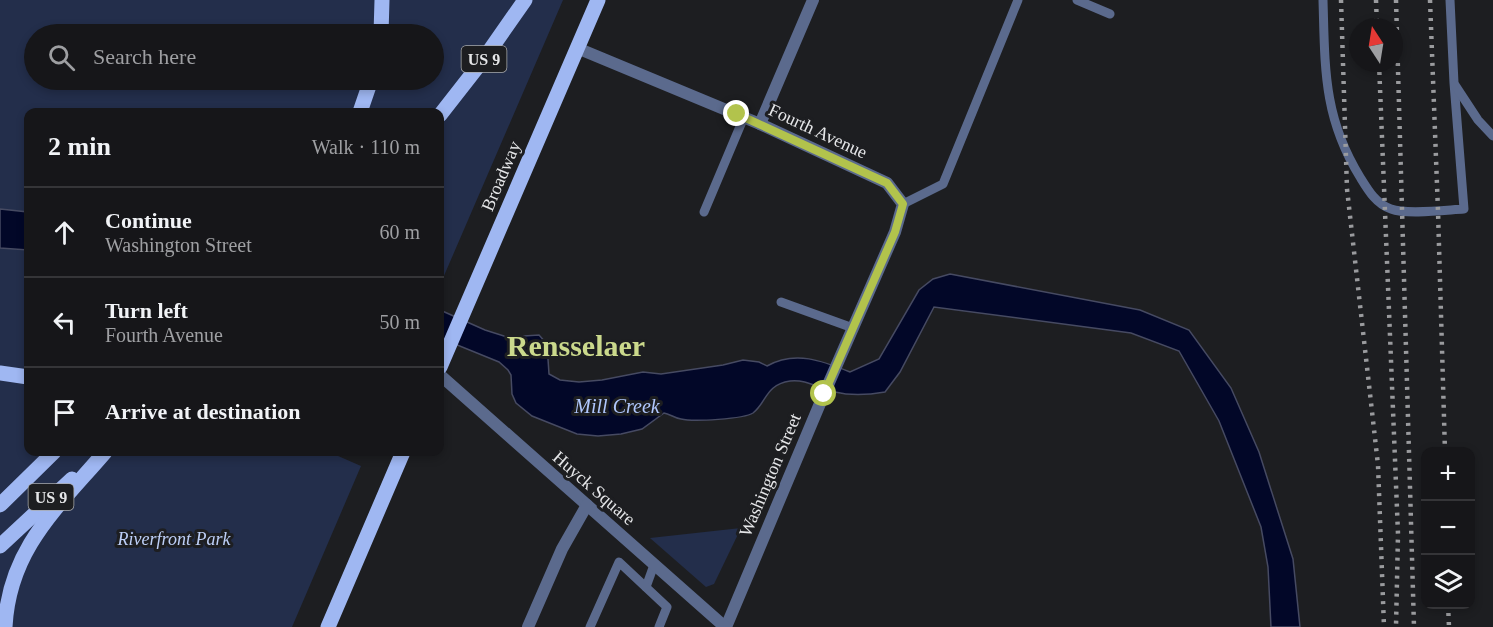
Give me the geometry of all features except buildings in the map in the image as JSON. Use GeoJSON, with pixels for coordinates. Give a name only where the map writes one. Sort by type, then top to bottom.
{"type":"FeatureCollection","features":[{"type":"Feature","properties":{"kind":"main road"},"geometry":{"type":"LineString","coordinates":[[381,24],[382,0]]}},
{"type":"Feature","properties":{"kind":"main road","name":"US 9"},"geometry":{"type":"LineString","coordinates":[[444,111],[525,0]]}},
{"type":"Feature","properties":{"kind":"main road","name":"Broadway"},"geometry":{"type":"LineString","coordinates":[[444,357],[598,0]]}},
{"type":"Feature","properties":{"kind":"main road"},"geometry":{"type":"LineString","coordinates":[[361,108],[368,90]]}},
{"type":"Feature","properties":{"kind":"main road"},"geometry":{"type":"LineString","coordinates":[[0,373],[24,376]]}},
{"type":"Feature","properties":{"kind":"main road","name":"US 9"},"geometry":{"type":"LineString","coordinates":[[0,505],[50,456]]}},
{"type":"Feature","properties":{"kind":"main road","name":"US 9"},"geometry":{"type":"LineString","coordinates":[[0,546],[48,500],[100,456]]}},
{"type":"Feature","properties":{"kind":"main road"},"geometry":{"type":"LineString","coordinates":[[5,627],[6,602],[16,569],[34,535],[102,456]]}},
{"type":"Feature","properties":{"kind":"main road"},"geometry":{"type":"LineString","coordinates":[[328,627],[401,456]]}},
{"type":"Feature","properties":{"kind":"street"},"geometry":{"type":"LineString","coordinates":[[760,124],[813,0]]}},
{"type":"Feature","properties":{"kind":"street","name":"Fourth Avenue"},"geometry":{"type":"LineString","coordinates":[[577,48],[744,117],[887,183],[903,204]]}},
{"type":"Feature","properties":{"kind":"street","name":"Washington Street"},"geometry":{"type":"LineString","coordinates":[[725,627],[895,232],[903,204]]}},
{"type":"Feature","properties":{"kind":"street","name":"Huyck Square"},"geometry":{"type":"LineString","coordinates":[[444,379],[725,627]]}},
{"type":"Feature","properties":{"kind":"street"},"geometry":{"type":"LineString","coordinates":[[528,627],[562,549],[587,505]]}},
{"type":"Feature","properties":{"kind":"lane"},"geometry":{"type":"LineString","coordinates":[[903,204],[943,184],[1018,0]]}},
{"type":"Feature","properties":{"kind":"lane"},"geometry":{"type":"LineString","coordinates":[[1077,0],[1110,14]]}},
{"type":"Feature","properties":{"kind":"lane"},"geometry":{"type":"LineString","coordinates":[[1323,0],[1325,78],[1337,130],[1354,169],[1370,193],[1384,206],[1392,210],[1403,211],[1464,209],[1450,0]]}},
{"type":"Feature","properties":{"kind":"lane"},"geometry":{"type":"LineString","coordinates":[[1454,83],[1478,120],[1493,136]]}},
{"type":"Feature","properties":{"kind":"lane"},"geometry":{"type":"LineString","coordinates":[[704,212],[744,117]]}},
{"type":"Feature","properties":{"kind":"lane"},"geometry":{"type":"LineString","coordinates":[[781,302],[853,328]]}},
{"type":"Feature","properties":{"kind":"lane"},"geometry":{"type":"LineString","coordinates":[[591,627],[619,562],[667,607],[658,627]]}},
{"type":"Feature","properties":{"kind":"lane"},"geometry":{"type":"LineString","coordinates":[[646,587],[654,565]]}},
{"type":"Feature","properties":{"kind":"green space","name":"Riverfront Park"},"geometry":{"type":"Polygon","coordinates":[[[0,0],[563,0],[444,276],[444,108],[24,108],[24,456],[338,456],[361,466],[292,627],[0,627],[0,0]]]}},
{"type":"Feature","properties":{"kind":"green space"},"geometry":{"type":"Polygon","coordinates":[[[741,528],[714,584],[706,587],[650,538],[741,528]]]}},
{"type":"Feature","properties":{"kind":"water"},"geometry":{"type":"Polygon","coordinates":[[[0,209],[24,212],[24,250],[0,248],[0,209]]]}},
{"type":"Feature","properties":{"kind":"water","name":"Mill Creek"},"geometry":{"type":"Polygon","coordinates":[[[950,274],[1140,310],[1189,330],[1231,388],[1259,452],[1293,559],[1300,627],[1271,627],[1268,567],[1261,527],[1219,421],[1179,351],[1131,333],[934,307],[900,372],[885,392],[847,394],[829,391],[802,381],[790,381],[771,390],[758,409],[748,415],[687,420],[664,413],[642,429],[598,436],[577,434],[532,416],[516,403],[512,394],[511,375],[499,362],[444,340],[444,312],[507,337],[539,335],[547,344],[549,374],[560,380],[579,382],[643,372],[661,374],[743,360],[759,362],[767,366],[788,359],[809,359],[850,372],[879,359],[919,290],[933,279],[950,274]]]}},
{"type":"Feature","properties":{"kind":"railway"},"geometry":{"type":"LineString","coordinates":[[1341,0],[1347,189],[1378,465],[1384,627]]}},
{"type":"Feature","properties":{"kind":"railway"},"geometry":{"type":"LineString","coordinates":[[1376,0],[1377,18]]}},
{"type":"Feature","properties":{"kind":"railway"},"geometry":{"type":"LineString","coordinates":[[1396,0],[1414,627]]}},
{"type":"Feature","properties":{"kind":"railway"},"geometry":{"type":"LineString","coordinates":[[1430,0],[1445,447]]}},
{"type":"Feature","properties":{"kind":"railway"},"geometry":{"type":"LineString","coordinates":[[1379,72],[1398,534],[1396,627]]}},
{"type":"Feature","properties":{"kind":"railway"},"geometry":{"type":"LineString","coordinates":[[1448,609],[1449,627]]}},
{"type":"Feature","properties":{"kind":"district","name":"Rensselaer"},"geometry":{"type":"Point","coordinates":[576,346]}},
{"type":"Feature","properties":{"kind":"route"},"geometry":{"type":"LineString","coordinates":[[737,114],[887,183],[903,204],[895,232],[824,394]]}}]}
